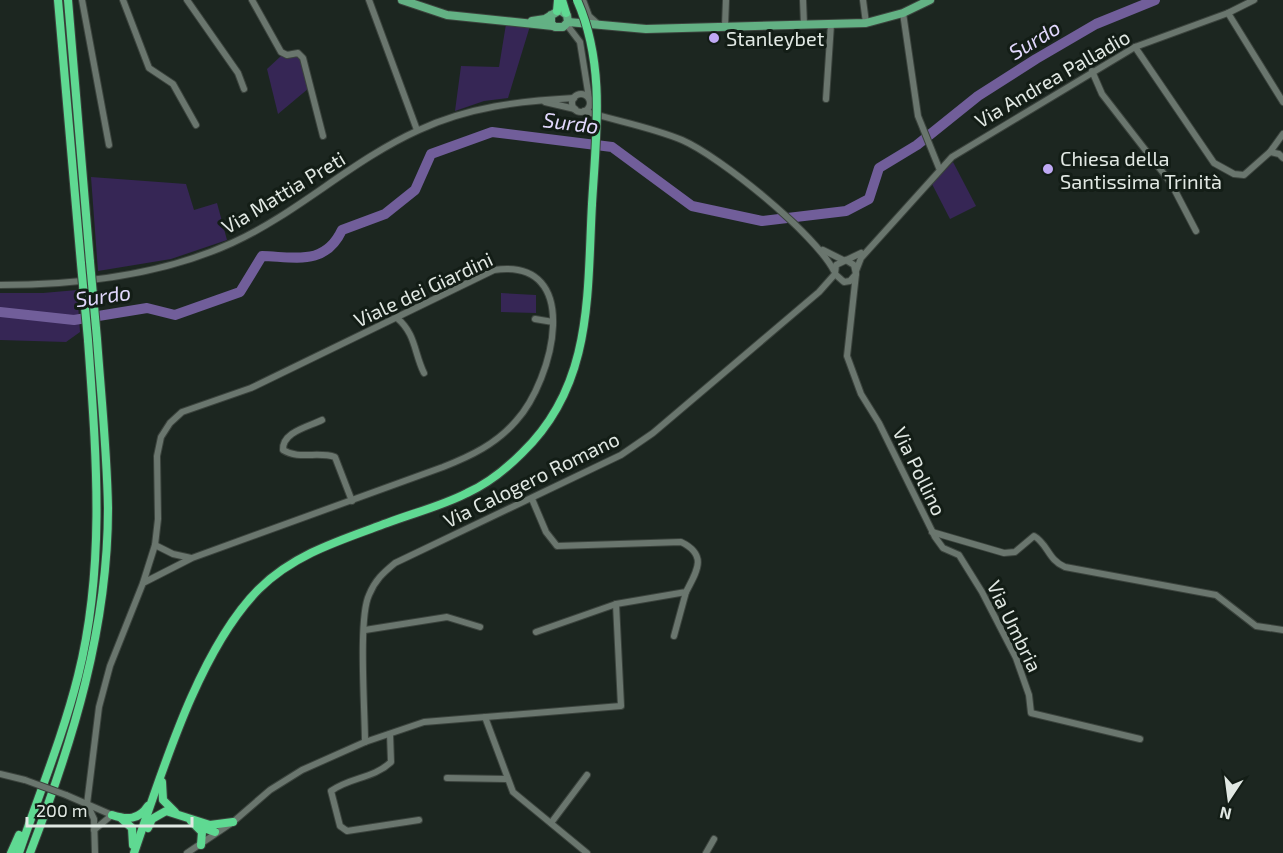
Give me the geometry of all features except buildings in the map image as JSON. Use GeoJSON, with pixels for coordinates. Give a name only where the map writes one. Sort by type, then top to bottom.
{"type":"FeatureCollection","features":[{"type":"Feature","properties":{"kind":"highway"},"geometry":{"type":"LineString","coordinates":[[30,853],[77,718],[99,619],[108,508],[93,339],[81,264],[58,0]]}},
{"type":"Feature","properties":{"kind":"highway"},"geometry":{"type":"LineString","coordinates":[[19,853],[78,676],[87,629],[97,539],[90,262],[68,0]]}},
{"type":"Feature","properties":{"kind":"highway"},"geometry":{"type":"LineString","coordinates":[[560,0],[561,19]]}},
{"type":"Feature","properties":{"kind":"highway"},"geometry":{"type":"LineString","coordinates":[[134,853],[169,756],[221,636],[260,588],[295,561],[326,545],[468,493],[508,467],[539,436],[561,404],[578,361],[586,321],[597,83],[592,40],[577,0]]}},
{"type":"Feature","properties":{"kind":"highway"},"geometry":{"type":"LineString","coordinates":[[11,853],[52,744],[61,729]]}},
{"type":"Feature","properties":{"kind":"highway"},"geometry":{"type":"LineString","coordinates":[[169,756],[161,792],[164,800],[177,815]]}},
{"type":"Feature","properties":{"kind":"highway"},"geometry":{"type":"LineString","coordinates":[[116,816],[130,819],[144,813],[158,784]]}},
{"type":"Feature","properties":{"kind":"highway"},"geometry":{"type":"LineString","coordinates":[[134,853],[152,819],[166,811],[213,829]]}},
{"type":"Feature","properties":{"kind":"highway"},"geometry":{"type":"LineString","coordinates":[[116,816],[132,828],[134,853]]}},
{"type":"Feature","properties":{"kind":"highway"},"geometry":{"type":"LineString","coordinates":[[188,819],[202,832],[201,845]]}},
{"type":"Feature","properties":{"kind":"highway"},"geometry":{"type":"LineString","coordinates":[[198,826],[213,829],[232,822]]}},
{"type":"Feature","properties":{"kind":"main road"},"geometry":{"type":"LineString","coordinates":[[402,0],[447,15],[525,22],[561,19],[596,26]]}},
{"type":"Feature","properties":{"kind":"main road"},"geometry":{"type":"LineString","coordinates":[[561,19],[596,26],[646,29],[866,23],[903,13],[930,0]]}},
{"type":"Feature","properties":{"kind":"street"},"geometry":{"type":"LineString","coordinates":[[82,0],[109,145]]}},
{"type":"Feature","properties":{"kind":"street"},"geometry":{"type":"LineString","coordinates":[[123,0],[149,68],[173,84],[196,125]]}},
{"type":"Feature","properties":{"kind":"street"},"geometry":{"type":"LineString","coordinates":[[187,0],[238,72],[244,88]]}},
{"type":"Feature","properties":{"kind":"street"},"geometry":{"type":"LineString","coordinates":[[252,0],[281,52],[287,55],[298,53],[303,58],[323,135]]}},
{"type":"Feature","properties":{"kind":"street"},"geometry":{"type":"LineString","coordinates":[[369,0],[417,130]]}},
{"type":"Feature","properties":{"kind":"street"},"geometry":{"type":"LineString","coordinates":[[583,0],[596,26]]}},
{"type":"Feature","properties":{"kind":"street"},"geometry":{"type":"LineString","coordinates":[[725,26],[726,0]]}},
{"type":"Feature","properties":{"kind":"street"},"geometry":{"type":"LineString","coordinates":[[803,0],[804,25]]}},
{"type":"Feature","properties":{"kind":"street"},"geometry":{"type":"LineString","coordinates":[[863,0],[866,23]]}},
{"type":"Feature","properties":{"kind":"street","name":"Via Andrea Palladio"},"geometry":{"type":"LineString","coordinates":[[873,243],[939,168],[969,146],[1135,46],[1228,13],[1254,0]]}},
{"type":"Feature","properties":{"kind":"street"},"geometry":{"type":"LineString","coordinates":[[903,13],[918,116],[939,168]]}},
{"type":"Feature","properties":{"kind":"street"},"geometry":{"type":"LineString","coordinates":[[1228,13],[1283,102]]}},
{"type":"Feature","properties":{"kind":"street"},"geometry":{"type":"LineString","coordinates":[[561,19],[580,42]]}},
{"type":"Feature","properties":{"kind":"street"},"geometry":{"type":"LineString","coordinates":[[584,24],[580,42],[590,102],[614,120],[681,140],[696,147],[734,172],[817,247],[834,273],[855,296]]}},
{"type":"Feature","properties":{"kind":"street"},"geometry":{"type":"LineString","coordinates":[[826,99],[831,24]]}},
{"type":"Feature","properties":{"kind":"street"},"geometry":{"type":"LineString","coordinates":[[1135,46],[1214,163],[1234,174],[1244,175],[1270,152],[1283,134]]}},
{"type":"Feature","properties":{"kind":"street"},"geometry":{"type":"LineString","coordinates":[[1092,71],[1102,94],[1172,183],[1196,231]]}},
{"type":"Feature","properties":{"kind":"street"},"geometry":{"type":"LineString","coordinates":[[575,109],[575,97],[585,78]]}},
{"type":"Feature","properties":{"kind":"street","name":"Via Mattia Preti"},"geometry":{"type":"LineString","coordinates":[[0,285],[119,276],[186,262],[233,243],[290,212],[417,130],[483,107],[575,97],[584,94],[590,102]]}},
{"type":"Feature","properties":{"kind":"street","name":"Via Mattia Preti"},"geometry":{"type":"LineString","coordinates":[[538,100],[614,120]]}},
{"type":"Feature","properties":{"kind":"street"},"geometry":{"type":"LineString","coordinates":[[584,111],[590,102]]}},
{"type":"Feature","properties":{"kind":"street"},"geometry":{"type":"LineString","coordinates":[[1270,152],[1279,154],[1283,158]]}},
{"type":"Feature","properties":{"kind":"street"},"geometry":{"type":"LineString","coordinates":[[819,292],[834,273],[838,263],[858,256],[873,243]]}},
{"type":"Feature","properties":{"kind":"street"},"geometry":{"type":"LineString","coordinates":[[819,292],[842,281],[853,279],[861,258],[873,243]]}},
{"type":"Feature","properties":{"kind":"street"},"geometry":{"type":"LineString","coordinates":[[817,247],[852,262],[856,272]]}},
{"type":"Feature","properties":{"kind":"street","name":"Viale dei Giardini"},"geometry":{"type":"LineString","coordinates":[[87,804],[99,707],[110,666],[143,583],[155,545],[158,519],[157,456],[161,437],[170,423],[182,412],[251,388],[494,270],[512,267],[530,273],[546,286],[553,308],[553,322],[546,366],[534,396],[518,420],[497,439],[477,453],[443,468],[192,558],[143,583]]}},
{"type":"Feature","properties":{"kind":"street","name":"Via Pollino"},"geometry":{"type":"LineString","coordinates":[[856,272],[847,356],[861,394],[879,423],[932,532],[1004,554],[1016,552],[1034,536],[1042,541],[1053,561],[1065,567],[1216,595],[1256,626],[1283,630]]}},
{"type":"Feature","properties":{"kind":"street","name":"Via Calogero Romano"},"geometry":{"type":"LineString","coordinates":[[365,742],[365,630],[368,597],[378,578],[395,563],[532,499],[621,454],[653,434],[819,292]]}},
{"type":"Feature","properties":{"kind":"street"},"geometry":{"type":"LineString","coordinates":[[397,318],[406,325],[416,345],[415,355],[424,373]]}},
{"type":"Feature","properties":{"kind":"street"},"geometry":{"type":"LineString","coordinates":[[535,319],[553,322]]}},
{"type":"Feature","properties":{"kind":"street"},"geometry":{"type":"LineString","coordinates":[[322,420],[287,436],[283,443],[284,450],[290,454],[324,453],[336,457],[352,501]]}},
{"type":"Feature","properties":{"kind":"street"},"geometry":{"type":"LineString","coordinates":[[532,499],[546,532],[557,546],[681,542],[692,548],[697,556],[698,569],[686,592],[675,636]]}},
{"type":"Feature","properties":{"kind":"street","name":"Via Umbria"},"geometry":{"type":"LineString","coordinates":[[932,532],[943,548],[959,555],[982,592],[1016,658],[1029,695],[1031,713],[1140,739]]}},
{"type":"Feature","properties":{"kind":"street"},"geometry":{"type":"LineString","coordinates":[[155,545],[173,554],[192,558]]}},
{"type":"Feature","properties":{"kind":"street"},"geometry":{"type":"LineString","coordinates":[[536,632],[616,604],[686,592]]}},
{"type":"Feature","properties":{"kind":"street"},"geometry":{"type":"LineString","coordinates":[[232,822],[270,790],[302,770],[365,742],[424,722],[621,706],[616,604]]}},
{"type":"Feature","properties":{"kind":"street"},"geometry":{"type":"LineString","coordinates":[[365,630],[447,617],[480,627]]}},
{"type":"Feature","properties":{"kind":"street"},"geometry":{"type":"LineString","coordinates":[[485,717],[506,779],[513,792],[587,853]]}},
{"type":"Feature","properties":{"kind":"street"},"geometry":{"type":"LineString","coordinates":[[390,734],[391,762],[379,774],[331,790],[340,826],[347,831],[419,819]]}},
{"type":"Feature","properties":{"kind":"street"},"geometry":{"type":"LineString","coordinates":[[0,774],[25,780],[116,816]]}},
{"type":"Feature","properties":{"kind":"street"},"geometry":{"type":"LineString","coordinates":[[551,823],[587,775]]}},
{"type":"Feature","properties":{"kind":"street"},"geometry":{"type":"LineString","coordinates":[[447,778],[506,779]]}},
{"type":"Feature","properties":{"kind":"street"},"geometry":{"type":"LineString","coordinates":[[87,804],[94,819],[95,853]]}},
{"type":"Feature","properties":{"kind":"street"},"geometry":{"type":"LineString","coordinates":[[94,819],[102,810]]}},
{"type":"Feature","properties":{"kind":"street"},"geometry":{"type":"LineString","coordinates":[[101,822],[102,810]]}},
{"type":"Feature","properties":{"kind":"street"},"geometry":{"type":"LineString","coordinates":[[94,830],[101,822],[116,816]]}},
{"type":"Feature","properties":{"kind":"street"},"geometry":{"type":"LineString","coordinates":[[187,853],[201,845],[213,829]]}},
{"type":"Feature","properties":{"kind":"street"},"geometry":{"type":"LineString","coordinates":[[706,853],[714,839]]}},
{"type":"Feature","properties":{"kind":"shaded area"},"geometry":{"type":"Polygon","coordinates":[[[506,24],[530,26],[508,98],[484,101],[455,111],[461,66],[499,67],[506,24]]]}},
{"type":"Feature","properties":{"kind":"shaded area"},"geometry":{"type":"Polygon","coordinates":[[[296,54],[301,57],[309,88],[278,114],[267,69],[281,56],[296,54]]]}},
{"type":"Feature","properties":{"kind":"shaded area"},"geometry":{"type":"Polygon","coordinates":[[[953,162],[976,206],[950,219],[932,184],[953,162]]]}},
{"type":"Feature","properties":{"kind":"shaded area"},"geometry":{"type":"Polygon","coordinates":[[[91,177],[186,184],[194,210],[217,203],[227,240],[171,259],[98,271],[91,177]]]}},
{"type":"Feature","properties":{"kind":"shaded area"},"geometry":{"type":"Polygon","coordinates":[[[77,290],[80,332],[66,342],[0,340],[0,293],[77,290]]]}},
{"type":"Feature","properties":{"kind":"shaded area"},"geometry":{"type":"Polygon","coordinates":[[[501,293],[536,295],[536,313],[501,312],[501,293]]]}},
{"type":"Feature","properties":{"kind":"waterway","name":"Surdo"},"geometry":{"type":"LineString","coordinates":[[0,312],[74,320],[147,308],[175,315],[240,292],[262,256],[298,258],[318,254],[327,249],[342,230],[385,214],[415,190],[431,154],[492,132],[612,147],[692,206],[762,221],[846,211],[869,199],[879,168],[917,145],[978,96],[1096,24],[1155,0]]}},
{"type":"Feature","properties":{"kind":"place","name":"Stanleybet"},"geometry":{"type":"Point","coordinates":[714,38]}},
{"type":"Feature","properties":{"kind":"place","name":"Chiesa della Santissima Trinità"},"geometry":{"type":"Point","coordinates":[1048,169]}}]}
